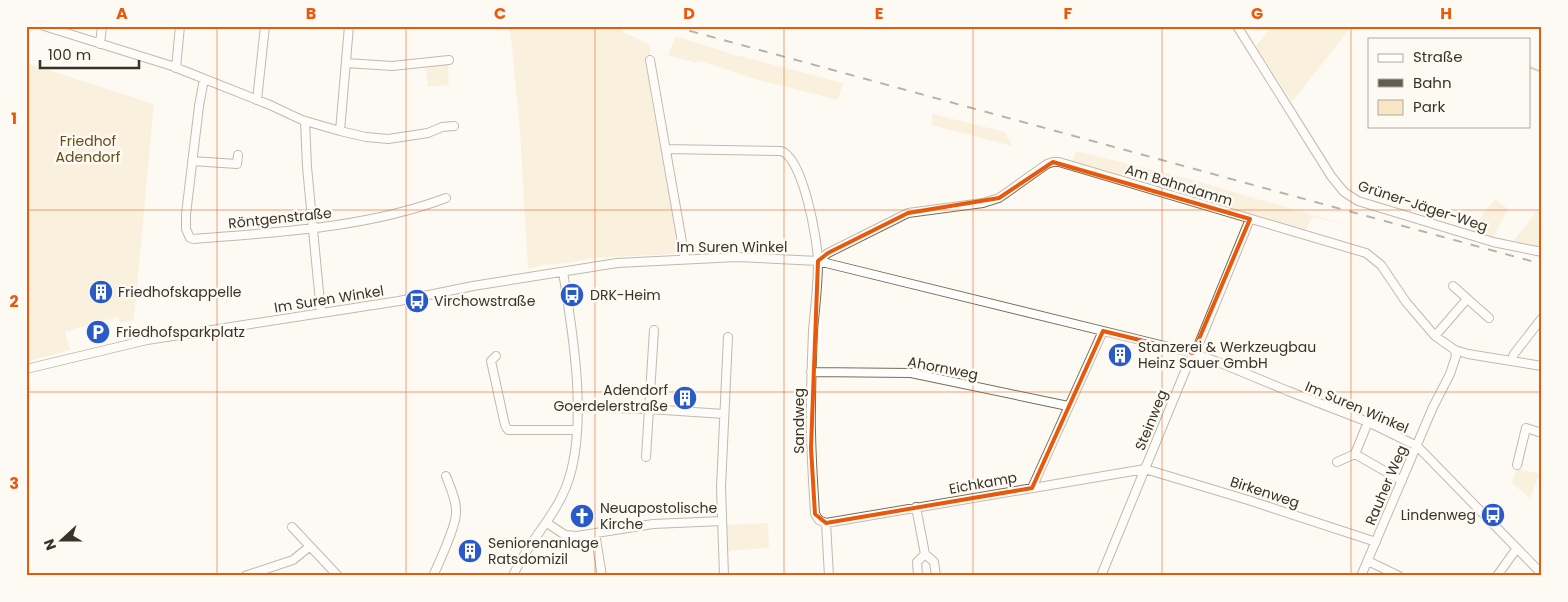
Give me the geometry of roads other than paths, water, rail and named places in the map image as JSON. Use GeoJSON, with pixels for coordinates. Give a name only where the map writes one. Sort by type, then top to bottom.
{"type":"FeatureCollection","features":[{"type":"Feature","properties":{"kind":"street"},"geometry":{"type":"LineString","coordinates":[[44,26],[176,68],[258,100],[305,121],[340,131],[366,137],[388,139],[422,134],[442,127],[454,126]]}},
{"type":"Feature","properties":{"kind":"street"},"geometry":{"type":"LineString","coordinates":[[100,44],[102,26]]}},
{"type":"Feature","properties":{"kind":"street"},"geometry":{"type":"LineString","coordinates":[[176,68],[180,26]]}},
{"type":"Feature","properties":{"kind":"street"},"geometry":{"type":"LineString","coordinates":[[258,100],[265,26]]}},
{"type":"Feature","properties":{"kind":"street"},"geometry":{"type":"LineString","coordinates":[[340,131],[350,26]]}},
{"type":"Feature","properties":{"kind":"street","name":"Grüner-Jäger-Weg"},"geometry":{"type":"LineString","coordinates":[[1237,26],[1344,192],[1358,201],[1493,242],[1542,252]]}},
{"type":"Feature","properties":{"kind":"street"},"geometry":{"type":"LineString","coordinates":[[346,63],[392,66],[449,60]]}},
{"type":"Feature","properties":{"kind":"street"},"geometry":{"type":"LineString","coordinates":[[650,60],[684,259]]}},
{"type":"Feature","properties":{"kind":"street","name":"Röntgenstraße"},"geometry":{"type":"LineString","coordinates":[[204,79],[186,214],[186,230],[190,238],[312,228],[376,219],[408,211],[446,198]]}},
{"type":"Feature","properties":{"kind":"street"},"geometry":{"type":"LineString","coordinates":[[305,121],[306,162],[322,313]]}},
{"type":"Feature","properties":{"kind":"street","name":"Sandweg"},"geometry":{"type":"LineString","coordinates":[[666,149],[781,151],[788,154],[792,159],[805,190],[813,225],[818,261],[811,372],[810,432],[815,514],[819,520],[826,523],[829,576]]}},
{"type":"Feature","properties":{"kind":"street"},"geometry":{"type":"LineString","coordinates":[[192,161],[237,164],[238,155]]}},
{"type":"Feature","properties":{"kind":"street","name":"Am Bahndamm"},"geometry":{"type":"LineString","coordinates":[[818,261],[828,253],[908,213],[983,203],[999,198],[1043,166],[1059,162],[1371,256],[1381,265],[1406,302],[1435,336],[1455,350],[1468,354],[1542,366]]}},
{"type":"Feature","properties":{"kind":"street","name":"Steinweg"},"geometry":{"type":"LineString","coordinates":[[1101,576],[1250,219]]}},
{"type":"Feature","properties":{"kind":"street","name":"Im Suren Winkel"},"geometry":{"type":"LineString","coordinates":[[26,368],[147,340],[417,298],[473,286],[630,261],[744,257],[818,261],[1193,353],[1368,422],[1416,446]]}},
{"type":"Feature","properties":{"kind":"street"},"geometry":{"type":"LineString","coordinates":[[513,576],[516,568],[547,523],[560,500],[571,473],[576,430],[576,407],[573,343],[563,272]]}},
{"type":"Feature","properties":{"kind":"street"},"geometry":{"type":"LineString","coordinates":[[1453,286],[1489,318]]}},
{"type":"Feature","properties":{"kind":"street"},"geometry":{"type":"LineString","coordinates":[[1435,336],[1467,299]]}},
{"type":"Feature","properties":{"kind":"street"},"geometry":{"type":"LineString","coordinates":[[1511,361],[1514,354],[1542,318]]}},
{"type":"Feature","properties":{"kind":"street"},"geometry":{"type":"LineString","coordinates":[[646,456],[654,330]]}},
{"type":"Feature","properties":{"kind":"street"},"geometry":{"type":"LineString","coordinates":[[1032,488],[1103,331]]}},
{"type":"Feature","properties":{"kind":"street"},"geometry":{"type":"LineString","coordinates":[[724,576],[721,484],[728,337]]}},
{"type":"Feature","properties":{"kind":"street","name":"Rauher Weg"},"geometry":{"type":"LineString","coordinates":[[1361,576],[1433,407],[1450,374],[1456,356],[1455,350]]}},
{"type":"Feature","properties":{"kind":"street"},"geometry":{"type":"LineString","coordinates":[[496,356],[491,361],[504,422],[508,430],[576,430]]}},
{"type":"Feature","properties":{"kind":"street","name":"Ahornweg"},"geometry":{"type":"LineString","coordinates":[[811,372],[913,373],[1068,406]]}},
{"type":"Feature","properties":{"kind":"street"},"geometry":{"type":"LineString","coordinates":[[576,407],[724,414]]}},
{"type":"Feature","properties":{"kind":"street"},"geometry":{"type":"LineString","coordinates":[[1337,462],[1355,454],[1368,422]]}},
{"type":"Feature","properties":{"kind":"street"},"geometry":{"type":"LineString","coordinates":[[1517,465],[1526,428],[1542,433]]}},
{"type":"Feature","properties":{"kind":"street"},"geometry":{"type":"LineString","coordinates":[[1416,446],[1542,574]]}},
{"type":"Feature","properties":{"kind":"street"},"geometry":{"type":"LineString","coordinates":[[1355,454],[1402,481]]}},
{"type":"Feature","properties":{"kind":"street","name":"Eichkamp"},"geometry":{"type":"LineString","coordinates":[[826,523],[1145,469]]}},
{"type":"Feature","properties":{"kind":"street","name":"Birkenweg"},"geometry":{"type":"LineString","coordinates":[[1145,469],[1376,542]]}},
{"type":"Feature","properties":{"kind":"street"},"geometry":{"type":"LineString","coordinates":[[433,576],[457,515],[446,476]]}},
{"type":"Feature","properties":{"kind":"street"},"geometry":{"type":"LineString","coordinates":[[916,507],[925,554],[934,562],[936,576]]}},
{"type":"Feature","properties":{"kind":"street"},"geometry":{"type":"LineString","coordinates":[[547,523],[570,536],[659,524],[722,521]]}},
{"type":"Feature","properties":{"kind":"street"},"geometry":{"type":"LineString","coordinates":[[292,527],[338,576]]}},
{"type":"Feature","properties":{"kind":"street"},"geometry":{"type":"LineString","coordinates":[[595,533],[602,576]]}},
{"type":"Feature","properties":{"kind":"street"},"geometry":{"type":"LineString","coordinates":[[246,576],[293,560],[309,547]]}},
{"type":"Feature","properties":{"kind":"street"},"geometry":{"type":"LineString","coordinates":[[1497,576],[1517,548]]}},
{"type":"Feature","properties":{"kind":"street"},"geometry":{"type":"LineString","coordinates":[[918,576],[917,562],[925,554]]}},
{"type":"Feature","properties":{"kind":"street"},"geometry":{"type":"LineString","coordinates":[[1368,561],[1399,576]]}},
{"type":"Feature","properties":{"kind":"waterway"},"geometry":{"type":"LineString","coordinates":[[1530,67],[1542,72]]}},
{"type":"Feature","properties":{"kind":"railway"},"geometry":{"type":"LineString","coordinates":[[672,26],[1542,264]]}},
{"type":"Feature","properties":{"kind":"place","name":"Friedhofskappelle"},"geometry":{"type":"Point","coordinates":[101,292]}},
{"type":"Feature","properties":{"kind":"place","name":"DRK-Heim"},"geometry":{"type":"Point","coordinates":[572,295]}},
{"type":"Feature","properties":{"kind":"place","name":"Virchowstraße"},"geometry":{"type":"Point","coordinates":[417,301]}},
{"type":"Feature","properties":{"kind":"place","name":"Friedhofsparkplatz"},"geometry":{"type":"Point","coordinates":[98,332]}},
{"type":"Feature","properties":{"kind":"place","name":"Stanzerei & Werkzeugbau Heinz Sauer GmbH"},"geometry":{"type":"Point","coordinates":[1120,355]}},
{"type":"Feature","properties":{"kind":"place","name":"Adendorf Goerdelerstraße"},"geometry":{"type":"Point","coordinates":[685,398]}},
{"type":"Feature","properties":{"kind":"place","name":"Lindenweg"},"geometry":{"type":"Point","coordinates":[1493,515]}},
{"type":"Feature","properties":{"kind":"place","name":"Neuapostolische Kirche"},"geometry":{"type":"Point","coordinates":[582,516]}},
{"type":"Feature","properties":{"kind":"place","name":"Seniorenanlage Ratsdomizil"},"geometry":{"type":"Point","coordinates":[470,551]}},
{"type":"Feature","properties":{"kind":"park label","name":"Friedhof Adendorf"},"geometry":{"type":"Point","coordinates":[88,150]}}]}
